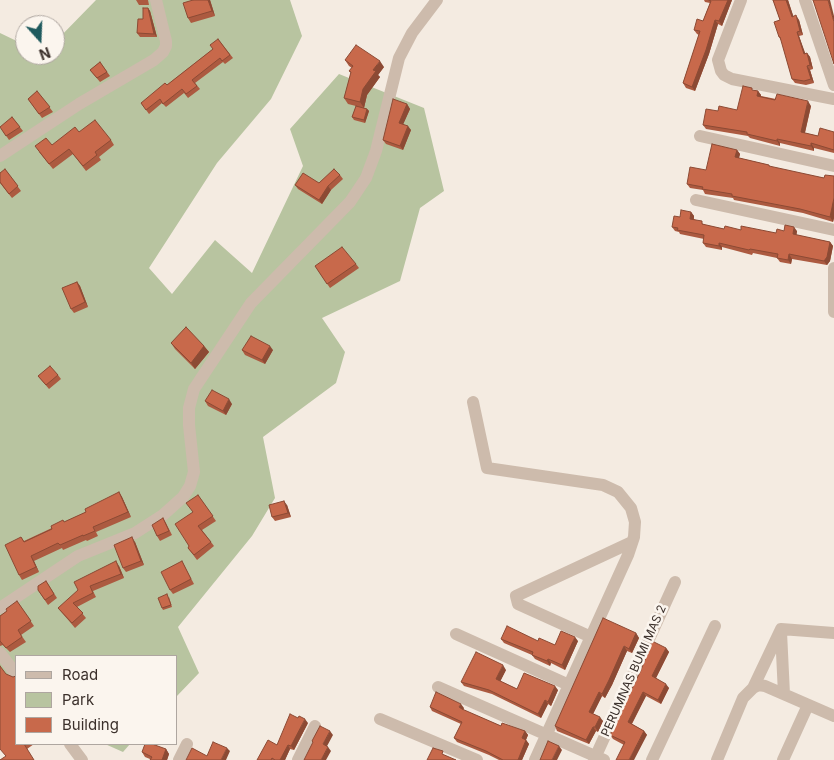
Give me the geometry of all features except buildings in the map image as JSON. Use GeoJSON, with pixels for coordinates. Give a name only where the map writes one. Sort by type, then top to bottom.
{"type":"FeatureCollection","features":[{"type":"Feature","properties":{"kind":"street"},"geometry":{"type":"LineString","coordinates":[[0,156],[163,52],[166,41],[156,0]]}},
{"type":"Feature","properties":{"kind":"street"},"geometry":{"type":"LineString","coordinates":[[0,608],[78,556],[135,533],[163,515],[183,497],[190,486],[194,472],[189,425],[189,408],[194,389],[251,303],[350,202],[366,178],[376,152],[399,58],[412,33],[437,0]]}},
{"type":"Feature","properties":{"kind":"street"},"geometry":{"type":"LineString","coordinates":[[741,0],[718,60],[721,72],[732,79],[834,99]]}},
{"type":"Feature","properties":{"kind":"street"},"geometry":{"type":"LineString","coordinates":[[805,0],[834,85]]}},
{"type":"Feature","properties":{"kind":"street"},"geometry":{"type":"LineString","coordinates":[[700,136],[834,166]]}},
{"type":"Feature","properties":{"kind":"street"},"geometry":{"type":"LineString","coordinates":[[696,200],[834,230]]}},
{"type":"Feature","properties":{"kind":"street"},"geometry":{"type":"LineString","coordinates":[[834,268],[834,312]]}},
{"type":"Feature","properties":{"kind":"street"},"geometry":{"type":"LineString","coordinates":[[473,402],[487,468],[604,485],[618,492],[631,508],[635,522],[632,542],[535,760]]}},
{"type":"Feature","properties":{"kind":"street"},"geometry":{"type":"LineString","coordinates":[[591,637],[518,604],[516,596],[632,542]]}},
{"type":"Feature","properties":{"kind":"street","name":"PERUMNAS BUMI MAS 2"},"geometry":{"type":"LineString","coordinates":[[598,759],[674,582]]}},
{"type":"Feature","properties":{"kind":"street"},"geometry":{"type":"LineString","coordinates":[[652,760],[715,626]]}},
{"type":"Feature","properties":{"kind":"street"},"geometry":{"type":"LineString","coordinates":[[781,630],[834,633]]}},
{"type":"Feature","properties":{"kind":"street"},"geometry":{"type":"LineString","coordinates":[[753,688],[781,630]]}},
{"type":"Feature","properties":{"kind":"street"},"geometry":{"type":"LineString","coordinates":[[781,630],[784,694]]}},
{"type":"Feature","properties":{"kind":"street"},"geometry":{"type":"LineString","coordinates":[[456,634],[569,685]]}},
{"type":"Feature","properties":{"kind":"street"},"geometry":{"type":"LineString","coordinates":[[0,653],[15,673]]}},
{"type":"Feature","properties":{"kind":"street"},"geometry":{"type":"LineString","coordinates":[[717,760],[743,698],[759,685],[834,716]]}},
{"type":"Feature","properties":{"kind":"street"},"geometry":{"type":"LineString","coordinates":[[438,687],[598,759]]}},
{"type":"Feature","properties":{"kind":"street"},"geometry":{"type":"LineString","coordinates":[[783,760],[808,705]]}},
{"type":"Feature","properties":{"kind":"street"},"geometry":{"type":"LineString","coordinates":[[380,719],[476,760]]}},
{"type":"Feature","properties":{"kind":"street"},"geometry":{"type":"LineString","coordinates":[[298,760],[315,726]]}},
{"type":"Feature","properties":{"kind":"street"},"geometry":{"type":"LineString","coordinates":[[179,760],[187,744]]}},
{"type":"Feature","properties":{"kind":"street"},"geometry":{"type":"LineString","coordinates":[[71,745],[82,760]]}},
{"type":"Feature","properties":{"kind":"green space"},"geometry":{"type":"Polygon","coordinates":[[[96,0],[290,0],[302,36],[271,99],[217,163],[149,268],[172,294],[215,240],[252,273],[303,166],[290,129],[339,74],[424,108],[444,191],[420,208],[400,281],[322,318],[345,352],[336,383],[263,437],[275,498],[252,536],[178,627],[199,673],[178,695],[178,655],[15,655],[15,704],[0,691],[0,33],[15,40],[15,65],[65,65],[65,32],[96,0]]]}},
{"type":"Feature","properties":{"kind":"green space"},"geometry":{"type":"Polygon","coordinates":[[[107,745],[129,745],[123,752],[107,745]]]}}]}
